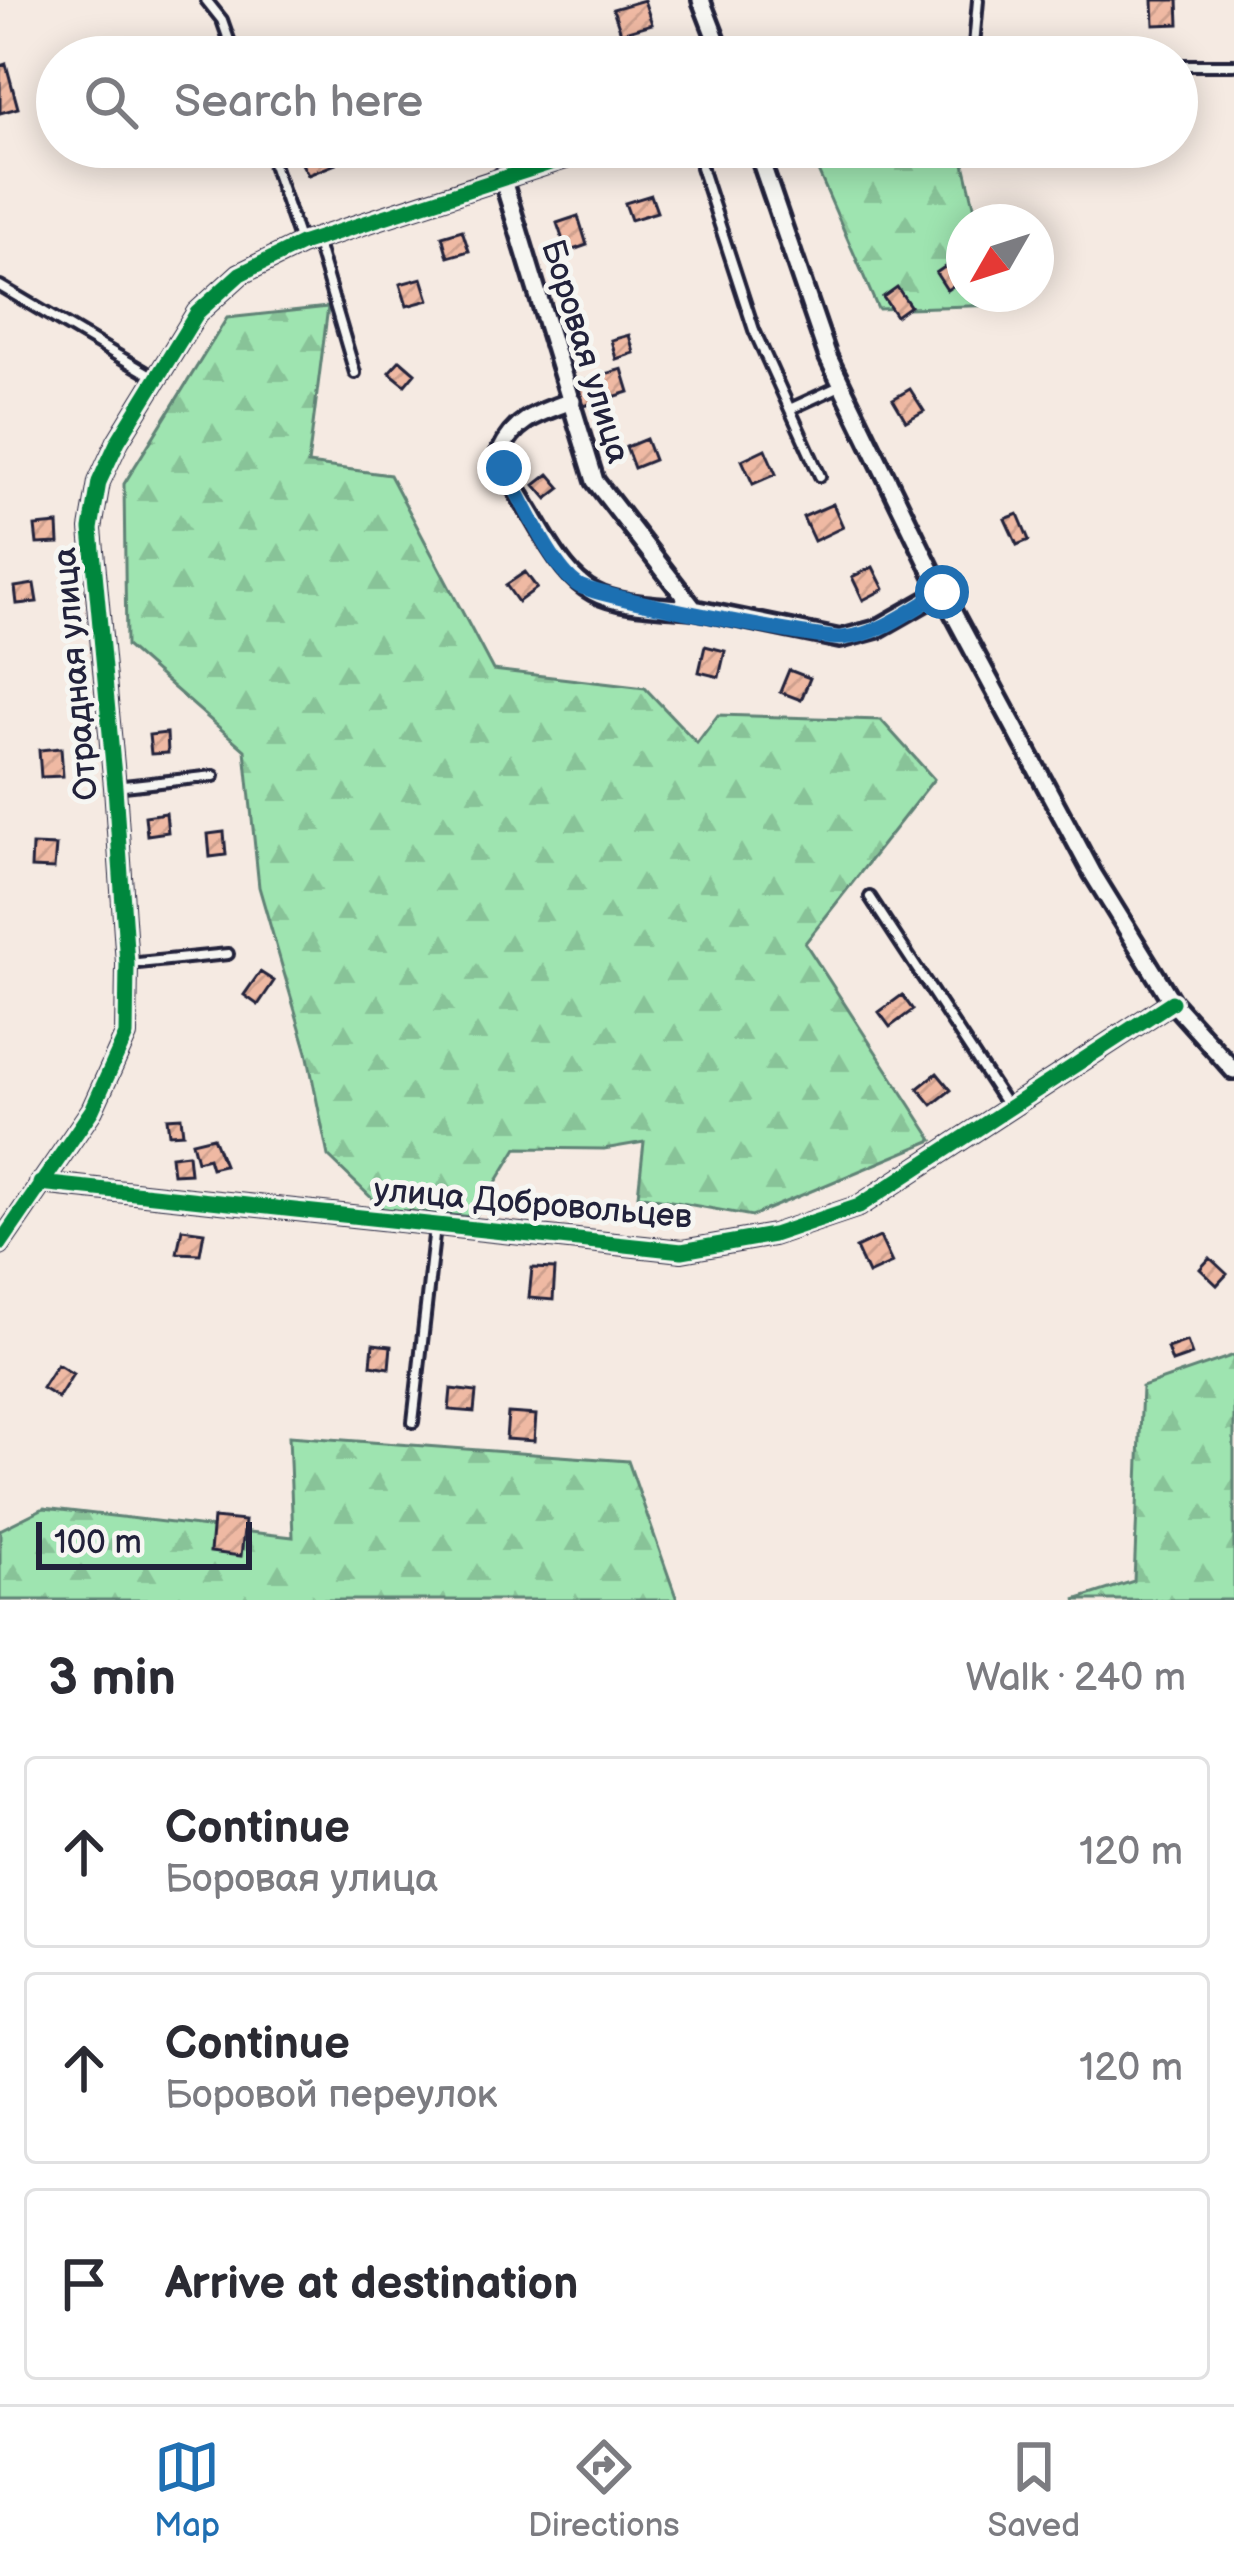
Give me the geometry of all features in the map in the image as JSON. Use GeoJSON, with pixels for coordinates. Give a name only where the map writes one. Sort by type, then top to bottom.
{"type":"FeatureCollection","features":[{"type":"Feature","properties":{"kind":"street"},"geometry":{"type":"LineString","coordinates":[[700,0],[715,36]]}},
{"type":"Feature","properties":{"kind":"street","name":"Отрадная улица"},"geometry":{"type":"LineString","coordinates":[[0,1244],[112,1073],[126,1035],[128,964],[91,529],[99,482],[155,378],[197,313],[240,274],[308,241],[531,168]]}},
{"type":"Feature","properties":{"kind":"street"},"geometry":{"type":"LineString","coordinates":[[764,168],[841,385],[942,592],[1093,874],[1172,1002],[1234,1071]]}},
{"type":"Feature","properties":{"kind":"street","name":"Боровая улица"},"geometry":{"type":"LineString","coordinates":[[502,177],[595,482],[694,609]]}},
{"type":"Feature","properties":{"kind":"street"},"geometry":{"type":"LineString","coordinates":[[572,401],[526,418],[510,430],[500,452],[560,565],[574,583],[591,592],[636,605],[694,609],[840,639],[877,629],[942,592]]}},
{"type":"Feature","properties":{"kind":"street","name":"улица Добровольцев"},"geometry":{"type":"LineString","coordinates":[[40,1183],[682,1251],[773,1235],[859,1206],[1172,1002]]}},
{"type":"Feature","properties":{"kind":"lane"},"geometry":{"type":"LineString","coordinates":[[206,0],[228,36]]}},
{"type":"Feature","properties":{"kind":"lane"},"geometry":{"type":"LineString","coordinates":[[975,36],[978,0]]}},
{"type":"Feature","properties":{"kind":"lane"},"geometry":{"type":"LineString","coordinates":[[1198,65],[1234,65]]}},
{"type":"Feature","properties":{"kind":"lane"},"geometry":{"type":"LineString","coordinates":[[276,168],[356,373]]}},
{"type":"Feature","properties":{"kind":"lane"},"geometry":{"type":"LineString","coordinates":[[701,168],[754,331],[820,476]]}},
{"type":"Feature","properties":{"kind":"lane"},"geometry":{"type":"LineString","coordinates":[[0,286],[155,378]]}},
{"type":"Feature","properties":{"kind":"lane"},"geometry":{"type":"LineString","coordinates":[[790,409],[841,385]]}},
{"type":"Feature","properties":{"kind":"lane"},"geometry":{"type":"LineString","coordinates":[[115,787],[214,776]]}},
{"type":"Feature","properties":{"kind":"lane"},"geometry":{"type":"LineString","coordinates":[[870,897],[1010,1111]]}},
{"type":"Feature","properties":{"kind":"lane"},"geometry":{"type":"LineString","coordinates":[[128,964],[228,954]]}},
{"type":"Feature","properties":{"kind":"lane"},"geometry":{"type":"LineString","coordinates":[[413,1422],[435,1226]]}},
{"type":"Feature","properties":{"kind":"green space"},"geometry":{"type":"Polygon","coordinates":[[[817,168],[965,168],[974,204],[946,204],[946,307],[878,309],[817,168]]]}},
{"type":"Feature","properties":{"kind":"green space"},"geometry":{"type":"Polygon","coordinates":[[[328,307],[308,464],[390,475],[493,670],[645,688],[697,743],[718,715],[881,720],[934,779],[805,943],[933,1140],[752,1216],[638,1195],[644,1142],[604,1149],[517,1148],[475,1217],[383,1209],[328,1156],[307,1052],[259,887],[245,750],[126,646],[124,484],[227,318],[328,307]]]}},
{"type":"Feature","properties":{"kind":"green space"},"geometry":{"type":"Polygon","coordinates":[[[1234,1355],[1234,1600],[1075,1600],[1134,1581],[1142,1387],[1234,1355]]]}},
{"type":"Feature","properties":{"kind":"green space"},"geometry":{"type":"Polygon","coordinates":[[[289,1436],[628,1461],[677,1600],[0,1600],[0,1530],[44,1508],[293,1537],[289,1436]]]}},
{"type":"Feature","properties":{"kind":"building"},"geometry":{"type":"Polygon","coordinates":[[[644,0],[652,24],[621,33],[613,9],[644,0]]]}},
{"type":"Feature","properties":{"kind":"building"},"geometry":{"type":"Polygon","coordinates":[[[1153,0],[1178,0],[1179,24],[1154,25],[1153,0]]]}},
{"type":"Feature","properties":{"kind":"building"},"geometry":{"type":"Polygon","coordinates":[[[6,64],[18,108],[0,113],[0,66],[6,64]]]}},
{"type":"Feature","properties":{"kind":"building"},"geometry":{"type":"Polygon","coordinates":[[[651,195],[657,212],[631,220],[625,203],[651,195]]]}},
{"type":"Feature","properties":{"kind":"building"},"geometry":{"type":"Polygon","coordinates":[[[578,216],[587,245],[567,252],[557,223],[578,216]]]}},
{"type":"Feature","properties":{"kind":"building"},"geometry":{"type":"Polygon","coordinates":[[[462,230],[469,251],[448,257],[442,236],[462,230]]]}},
{"type":"Feature","properties":{"kind":"building"},"geometry":{"type":"Polygon","coordinates":[[[946,266],[946,288],[936,273],[946,266]]]}},
{"type":"Feature","properties":{"kind":"building"},"geometry":{"type":"Polygon","coordinates":[[[422,278],[429,300],[407,306],[400,284],[422,278]]]}},
{"type":"Feature","properties":{"kind":"building"},"geometry":{"type":"Polygon","coordinates":[[[897,287],[910,306],[896,316],[883,297],[897,287]]]}},
{"type":"Feature","properties":{"kind":"building"},"geometry":{"type":"Polygon","coordinates":[[[629,335],[634,353],[616,359],[611,340],[629,335]]]}},
{"type":"Feature","properties":{"kind":"building"},"geometry":{"type":"Polygon","coordinates":[[[400,360],[415,373],[405,385],[389,372],[400,360]]]}},
{"type":"Feature","properties":{"kind":"building"},"geometry":{"type":"Polygon","coordinates":[[[622,369],[629,392],[584,406],[577,382],[622,369]]]}},
{"type":"Feature","properties":{"kind":"building"},"geometry":{"type":"Polygon","coordinates":[[[910,389],[924,411],[906,421],[893,399],[910,389]]]}},
{"type":"Feature","properties":{"kind":"building"},"geometry":{"type":"Polygon","coordinates":[[[646,439],[654,460],[634,468],[626,447],[646,439]]]}},
{"type":"Feature","properties":{"kind":"building"},"geometry":{"type":"Polygon","coordinates":[[[765,449],[776,474],[753,484],[742,460],[765,449]]]}},
{"type":"Feature","properties":{"kind":"building"},"geometry":{"type":"Polygon","coordinates":[[[549,474],[561,488],[547,499],[535,485],[549,474]]]}},
{"type":"Feature","properties":{"kind":"building"},"geometry":{"type":"Polygon","coordinates":[[[833,504],[843,527],[814,541],[803,517],[833,504]]]}},
{"type":"Feature","properties":{"kind":"building"},"geometry":{"type":"Polygon","coordinates":[[[1018,514],[1029,540],[1017,545],[1005,519],[1018,514]]]}},
{"type":"Feature","properties":{"kind":"building"},"geometry":{"type":"Polygon","coordinates":[[[58,524],[59,543],[37,544],[35,526],[58,524]]]}},
{"type":"Feature","properties":{"kind":"building"},"geometry":{"type":"Polygon","coordinates":[[[873,567],[884,589],[863,600],[852,577],[873,567]]]}},
{"type":"Feature","properties":{"kind":"building"},"geometry":{"type":"Polygon","coordinates":[[[525,572],[537,588],[518,602],[506,585],[525,572]]]}},
{"type":"Feature","properties":{"kind":"building"},"geometry":{"type":"Polygon","coordinates":[[[34,584],[37,602],[17,604],[15,587],[34,584]]]}},
{"type":"Feature","properties":{"kind":"building"},"geometry":{"type":"Polygon","coordinates":[[[705,646],[725,651],[719,677],[699,672],[705,646]]]}},
{"type":"Feature","properties":{"kind":"building"},"geometry":{"type":"Polygon","coordinates":[[[789,670],[810,678],[801,700],[780,692],[789,670]]]}},
{"type":"Feature","properties":{"kind":"building"},"geometry":{"type":"Polygon","coordinates":[[[167,733],[168,753],[151,754],[149,735],[167,733]]]}},
{"type":"Feature","properties":{"kind":"building"},"geometry":{"type":"Polygon","coordinates":[[[61,748],[63,776],[41,777],[39,750],[61,748]]]}},
{"type":"Feature","properties":{"kind":"building"},"geometry":{"type":"Polygon","coordinates":[[[166,813],[168,832],[147,835],[145,816],[166,813]]]}},
{"type":"Feature","properties":{"kind":"building"},"geometry":{"type":"Polygon","coordinates":[[[224,832],[226,855],[210,857],[208,834],[224,832]]]}},
{"type":"Feature","properties":{"kind":"building"},"geometry":{"type":"Polygon","coordinates":[[[32,845],[56,846],[54,869],[31,868],[32,845]]]}},
{"type":"Feature","properties":{"kind":"building"},"geometry":{"type":"Polygon","coordinates":[[[260,972],[274,981],[258,1005],[244,995],[260,972]]]}},
{"type":"Feature","properties":{"kind":"building"},"geometry":{"type":"Polygon","coordinates":[[[902,995],[913,1010],[890,1027],[879,1012],[902,995]]]}},
{"type":"Feature","properties":{"kind":"building"},"geometry":{"type":"Polygon","coordinates":[[[937,1073],[951,1090],[932,1105],[918,1088],[937,1073]]]}},
{"type":"Feature","properties":{"kind":"building"},"geometry":{"type":"Polygon","coordinates":[[[181,1117],[183,1133],[169,1134],[167,1118],[181,1117]]]}},
{"type":"Feature","properties":{"kind":"building"},"geometry":{"type":"Polygon","coordinates":[[[213,1137],[224,1165],[211,1168],[208,1158],[197,1161],[192,1142],[213,1137]]]}},
{"type":"Feature","properties":{"kind":"building"},"geometry":{"type":"Polygon","coordinates":[[[188,1154],[190,1173],[173,1174],[171,1156],[188,1154]]]}},
{"type":"Feature","properties":{"kind":"building"},"geometry":{"type":"Polygon","coordinates":[[[182,1229],[204,1232],[200,1254],[177,1253],[182,1229]]]}},
{"type":"Feature","properties":{"kind":"building"},"geometry":{"type":"Polygon","coordinates":[[[880,1237],[892,1263],[868,1274],[856,1248],[880,1237]]]}},
{"type":"Feature","properties":{"kind":"building"},"geometry":{"type":"Polygon","coordinates":[[[1210,1258],[1227,1274],[1217,1285],[1200,1269],[1210,1258]]]}},
{"type":"Feature","properties":{"kind":"building"},"geometry":{"type":"Polygon","coordinates":[[[532,1268],[555,1269],[553,1300],[529,1298],[532,1268]]]}},
{"type":"Feature","properties":{"kind":"building"},"geometry":{"type":"Polygon","coordinates":[[[1187,1341],[1192,1355],[1172,1362],[1167,1348],[1187,1341]]]}},
{"type":"Feature","properties":{"kind":"building"},"geometry":{"type":"Polygon","coordinates":[[[373,1344],[391,1346],[389,1368],[371,1365],[373,1344]]]}},
{"type":"Feature","properties":{"kind":"building"},"geometry":{"type":"Polygon","coordinates":[[[57,1364],[73,1374],[58,1398],[42,1388],[57,1364]]]}},
{"type":"Feature","properties":{"kind":"building"},"geometry":{"type":"Polygon","coordinates":[[[451,1389],[476,1392],[474,1412],[449,1410],[451,1389]]]}},
{"type":"Feature","properties":{"kind":"building"},"geometry":{"type":"Polygon","coordinates":[[[508,1413],[536,1415],[534,1441],[506,1439],[508,1413]]]}},
{"type":"Feature","properties":{"kind":"building"},"geometry":{"type":"Polygon","coordinates":[[[213,1518],[245,1521],[241,1556],[210,1552],[213,1518]]]}},
{"type":"Feature","properties":{"kind":"cycle path"},"geometry":{"type":"LineString","coordinates":[[0,1244],[92,1110],[126,1035],[127,964],[115,787],[91,529],[99,482],[118,441],[197,313],[240,274],[301,244],[534,168]]}},
{"type":"Feature","properties":{"kind":"cycle path"},"geometry":{"type":"LineString","coordinates":[[40,1183],[682,1251],[773,1235],[859,1206],[1172,1002]]}},
{"type":"Feature","properties":{"kind":"route"},"geometry":{"type":"LineString","coordinates":[[504,468],[574,583],[636,605],[694,609],[840,639],[877,629],[942,592]]}}]}
